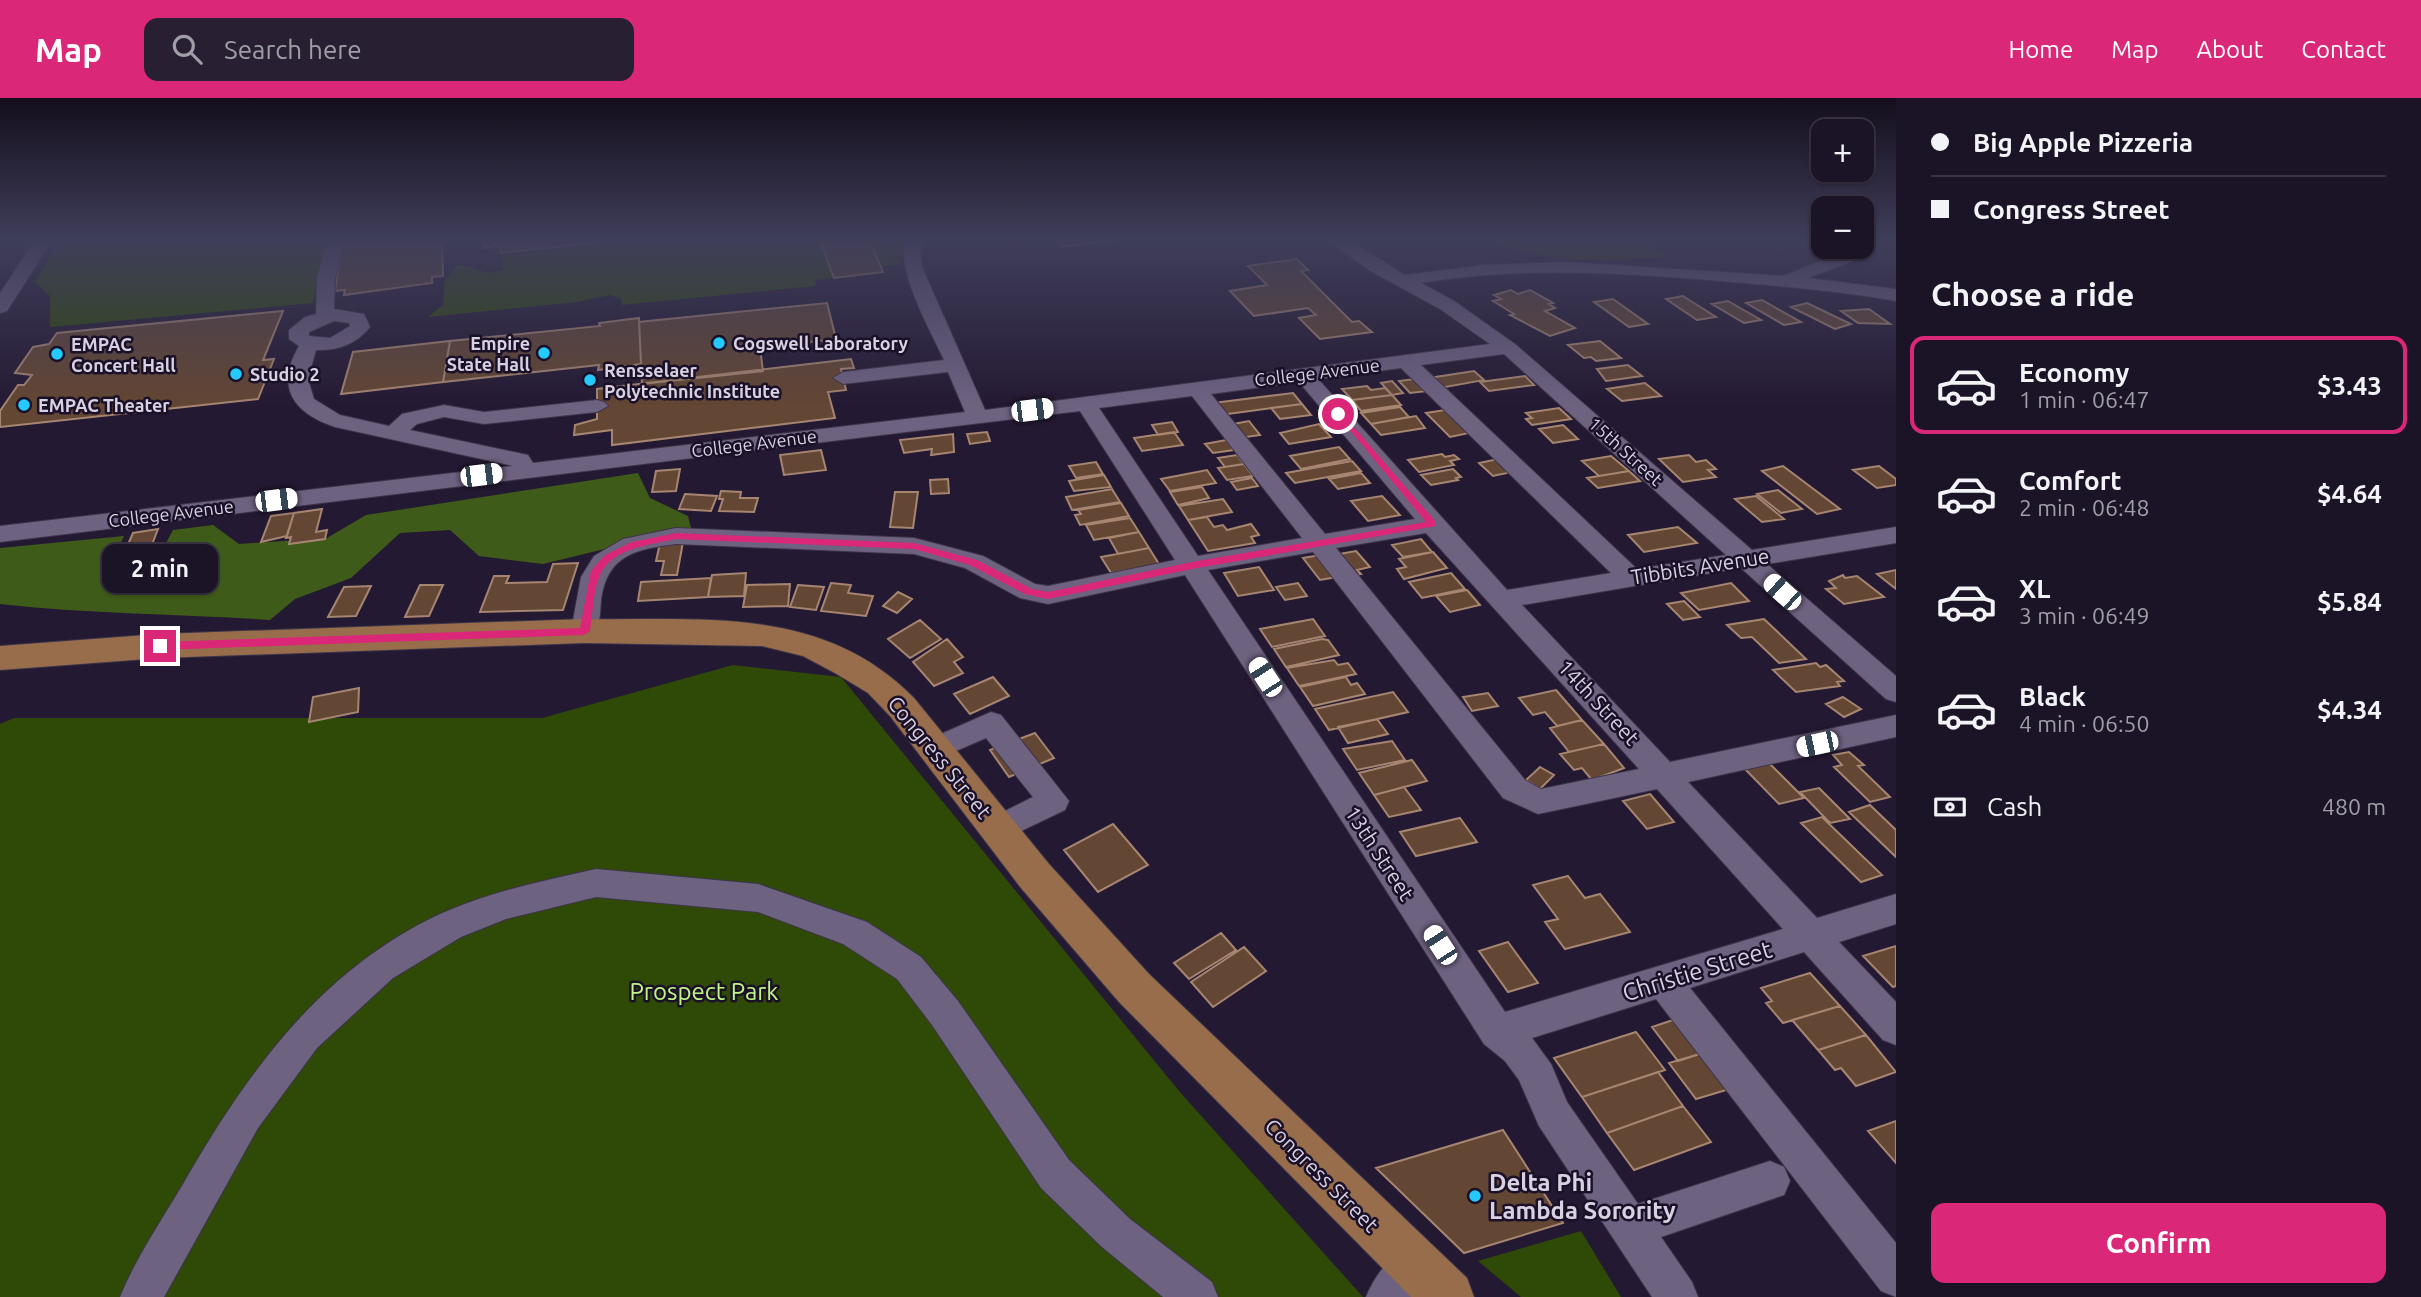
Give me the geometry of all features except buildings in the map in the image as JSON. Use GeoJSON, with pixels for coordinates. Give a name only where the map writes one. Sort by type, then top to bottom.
{"type":"FeatureCollection","features":[{"type":"Feature","properties":{"kind":"main road","name":"Congress Street"},"geometry":{"type":"LineString","coordinates":[[0,658],[160,646],[584,631],[762,634],[813,647],[880,684],[1035,876],[1400,1281],[1448,1297]]}},
{"type":"Feature","properties":{"kind":"street"},"geometry":{"type":"LineString","coordinates":[[326,316],[323,309],[327,295]]}},
{"type":"Feature","properties":{"kind":"street"},"geometry":{"type":"LineString","coordinates":[[926,295],[978,417]]}},
{"type":"Feature","properties":{"kind":"street","name":"15th Street"},"geometry":{"type":"LineString","coordinates":[[1430,295],[1447,304],[1508,348],[1896,692]]}},
{"type":"Feature","properties":{"kind":"street"},"geometry":{"type":"LineString","coordinates":[[326,316],[353,316],[360,320],[360,327],[350,337],[338,342],[310,344],[299,339],[299,330],[312,321],[326,316]]}},
{"type":"Feature","properties":{"kind":"street"},"geometry":{"type":"LineString","coordinates":[[310,344],[297,371],[298,391],[307,403],[327,417],[520,460],[528,470]]}},
{"type":"Feature","properties":{"kind":"street","name":"College Avenue"},"geometry":{"type":"LineString","coordinates":[[0,534],[1086,404],[1508,348]]}},
{"type":"Feature","properties":{"kind":"street"},"geometry":{"type":"LineString","coordinates":[[1405,361],[1630,577]]}},
{"type":"Feature","properties":{"kind":"street"},"geometry":{"type":"LineString","coordinates":[[843,378],[956,365]]}},
{"type":"Feature","properties":{"kind":"street","name":"14th Street"},"geometry":{"type":"LineString","coordinates":[[1303,374],[1433,524],[1896,1028]]}},
{"type":"Feature","properties":{"kind":"street"},"geometry":{"type":"LineString","coordinates":[[1196,388],[1514,789],[1538,802],[1896,726]]}},
{"type":"Feature","properties":{"kind":"street","name":"13th Street"},"geometry":{"type":"LineString","coordinates":[[1086,404],[1497,1032],[1520,1048],[1541,1079],[1552,1113],[1677,1297]]}},
{"type":"Feature","properties":{"kind":"street"},"geometry":{"type":"LineString","coordinates":[[393,433],[410,419],[444,411],[484,418],[597,406]]}},
{"type":"Feature","properties":{"kind":"street"},"geometry":{"type":"LineString","coordinates":[[584,631],[596,571],[609,558],[655,538],[676,536],[914,546],[974,562],[1029,592],[1048,595],[1192,565],[1433,524]]}},
{"type":"Feature","properties":{"kind":"street","name":"Tibbits Avenue"},"geometry":{"type":"LineString","coordinates":[[1504,599],[1896,534]]}},
{"type":"Feature","properties":{"kind":"street"},"geometry":{"type":"LineString","coordinates":[[935,749],[991,723],[1054,801],[998,829]]}},
{"type":"Feature","properties":{"kind":"street"},"geometry":{"type":"LineString","coordinates":[[141,1297],[245,1115],[304,1035],[381,967],[449,926],[503,905],[596,883],[758,898],[855,933],[909,968],[945,1013],[1055,1174],[1116,1233],[1197,1297]]}},
{"type":"Feature","properties":{"kind":"street","name":"Christie Street"},"geometry":{"type":"LineString","coordinates":[[1497,1032],[1896,909]]}},
{"type":"Feature","properties":{"kind":"street"},"geometry":{"type":"LineString","coordinates":[[1663,981],[1896,1276]]}},
{"type":"Feature","properties":{"kind":"street"},"geometry":{"type":"LineString","coordinates":[[1629,1227],[1770,1181]]}},
{"type":"Feature","properties":{"kind":"green space"},"geometry":{"type":"Polygon","coordinates":[[[315,295],[313,303],[50,327],[50,296],[315,295]]]}},
{"type":"Feature","properties":{"kind":"green space"},"geometry":{"type":"Polygon","coordinates":[[[444,295],[725,295],[622,305],[621,299],[610,295],[577,302],[428,317],[443,305],[444,295]]]}},
{"type":"Feature","properties":{"kind":"green space"},"geometry":{"type":"Polygon","coordinates":[[[638,473],[650,498],[688,516],[691,528],[543,564],[479,556],[450,530],[400,533],[351,578],[295,599],[270,620],[0,604],[0,548],[124,536],[111,563],[159,556],[173,530],[213,525],[239,544],[327,538],[366,515],[638,473]]]}},
{"type":"Feature","properties":{"kind":"green space","name":"Prospect Park"},"geometry":{"type":"Polygon","coordinates":[[[733,665],[841,677],[1179,1091],[1363,1297],[0,1297],[0,724],[14,718],[542,718],[733,665]]]}},
{"type":"Feature","properties":{"kind":"green space"},"geometry":{"type":"Polygon","coordinates":[[[1581,1231],[1621,1297],[1521,1297],[1478,1261],[1581,1231]]]}},
{"type":"Feature","properties":{"kind":"place","name":"Cogswell Laboratory"},"geometry":{"type":"Point","coordinates":[719,343]}},
{"type":"Feature","properties":{"kind":"place","name":"Empire State Hall"},"geometry":{"type":"Point","coordinates":[544,353]}},
{"type":"Feature","properties":{"kind":"place","name":"EMPAC Concert Hall"},"geometry":{"type":"Point","coordinates":[57,354]}},
{"type":"Feature","properties":{"kind":"place","name":"Studio 2"},"geometry":{"type":"Point","coordinates":[236,374]}},
{"type":"Feature","properties":{"kind":"place","name":"Rensselaer Polytechnic Institute"},"geometry":{"type":"Point","coordinates":[590,380]}},
{"type":"Feature","properties":{"kind":"place","name":"EMPAC Theater"},"geometry":{"type":"Point","coordinates":[24,405]}},
{"type":"Feature","properties":{"kind":"place","name":"Delta Phi Lambda Sorority"},"geometry":{"type":"Point","coordinates":[1475,1196]}},
{"type":"Feature","properties":{"kind":"route"},"geometry":{"type":"LineString","coordinates":[[160,646],[584,631],[596,571],[620,551],[655,538],[676,536],[914,546],[974,562],[1029,592],[1048,595],[1065,594],[1192,565],[1433,524],[1338,414]]}}]}
